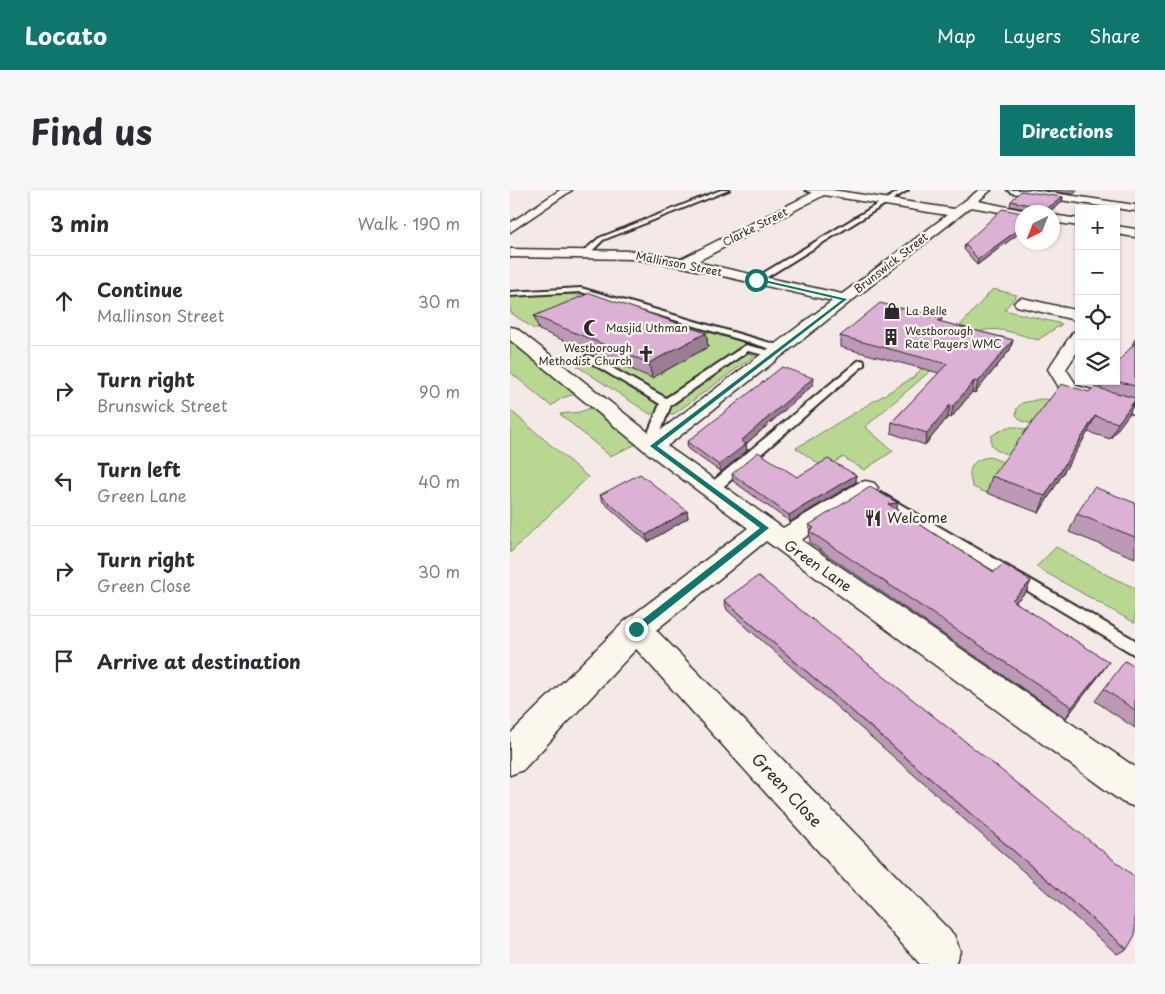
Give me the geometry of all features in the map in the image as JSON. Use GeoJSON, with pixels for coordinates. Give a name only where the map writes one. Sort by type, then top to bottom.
{"type":"FeatureCollection","features":[{"type":"Feature","properties":{"kind":"street"},"geometry":{"type":"LineString","coordinates":[[510,228],[567,190]]}},
{"type":"Feature","properties":{"kind":"street","name":"Brunswick Street"},"geometry":{"type":"LineString","coordinates":[[652,444],[777,352],[986,190]]}},
{"type":"Feature","properties":{"kind":"street"},"geometry":{"type":"LineString","coordinates":[[1012,190],[1135,208]]}},
{"type":"Feature","properties":{"kind":"street"},"geometry":{"type":"LineString","coordinates":[[820,191],[886,202],[1015,212]]}},
{"type":"Feature","properties":{"kind":"street","name":"Clarke Street"},"geometry":{"type":"LineString","coordinates":[[682,263],[820,191]]}},
{"type":"Feature","properties":{"kind":"street"},"geometry":{"type":"LineString","coordinates":[[1060,219],[1075,222]]}},
{"type":"Feature","properties":{"kind":"street"},"geometry":{"type":"LineString","coordinates":[[1120,231],[1135,233]]}},
{"type":"Feature","properties":{"kind":"street","name":"Mallinson Street"},"geometry":{"type":"LineString","coordinates":[[510,253],[634,255],[682,263],[845,299]]}},
{"type":"Feature","properties":{"kind":"street"},"geometry":{"type":"LineString","coordinates":[[1022,303],[1075,315]]}},
{"type":"Feature","properties":{"kind":"street","name":"Green Lane"},"geometry":{"type":"LineString","coordinates":[[510,332],[652,444],[774,534],[1135,789]]}},
{"type":"Feature","properties":{"kind":"street"},"geometry":{"type":"LineString","coordinates":[[1076,340],[1056,369],[1070,390],[1135,408]]}},
{"type":"Feature","properties":{"kind":"street"},"geometry":{"type":"LineString","coordinates":[[510,758],[636,629],[774,534],[866,488]]}},
{"type":"Feature","properties":{"kind":"street","name":"Green Close"},"geometry":{"type":"LineString","coordinates":[[636,629],[938,952]]}},
{"type":"Feature","properties":{"kind":"lane"},"geometry":{"type":"LineString","coordinates":[[583,255],[601,239],[726,190]]}},
{"type":"Feature","properties":{"kind":"lane"},"geometry":{"type":"LineString","coordinates":[[756,280],[905,190]]}},
{"type":"Feature","properties":{"kind":"lane"},"geometry":{"type":"LineString","coordinates":[[510,294],[581,290],[777,352]]}},
{"type":"Feature","properties":{"kind":"lane"},"geometry":{"type":"LineString","coordinates":[[652,444],[666,403],[746,348],[777,352]]}},
{"type":"Feature","properties":{"kind":"lane"},"geometry":{"type":"LineString","coordinates":[[588,358],[666,403]]}},
{"type":"Feature","properties":{"kind":"lane"},"geometry":{"type":"LineString","coordinates":[[712,488],[861,363]]}},
{"type":"Feature","properties":{"kind":"lane"},"geometry":{"type":"LineString","coordinates":[[866,488],[1135,648]]}},
{"type":"Feature","properties":{"kind":"green space"},"geometry":{"type":"Polygon","coordinates":[[[993,289],[1017,295],[1004,310],[1062,324],[1038,340],[1004,330],[987,330],[971,336],[865,427],[893,451],[864,470],[843,457],[825,468],[796,448],[914,377],[993,289]]]}},
{"type":"Feature","properties":{"kind":"green space"},"geometry":{"type":"Polygon","coordinates":[[[574,294],[765,348],[674,414],[650,414],[577,366],[602,356],[540,329],[534,329],[510,312],[510,296],[574,294]]]}},
{"type":"Feature","properties":{"kind":"green space"},"geometry":{"type":"Polygon","coordinates":[[[510,337],[579,393],[562,398],[551,406],[510,372],[510,337]]]}},
{"type":"Feature","properties":{"kind":"green space"},"geometry":{"type":"Polygon","coordinates":[[[1041,399],[1056,400],[1037,426],[1022,421],[1016,415],[1017,408],[1022,403],[1041,399]]]}},
{"type":"Feature","properties":{"kind":"green space"},"geometry":{"type":"Polygon","coordinates":[[[596,406],[641,442],[610,456],[560,414],[580,412],[596,406]]]}},
{"type":"Feature","properties":{"kind":"green space"},"geometry":{"type":"Polygon","coordinates":[[[510,410],[588,477],[510,553],[510,410]]]}},
{"type":"Feature","properties":{"kind":"green space"},"geometry":{"type":"Polygon","coordinates":[[[1007,427],[1017,427],[1032,432],[1014,457],[996,450],[991,444],[991,436],[1007,427]]]}},
{"type":"Feature","properties":{"kind":"green space"},"geometry":{"type":"Polygon","coordinates":[[[990,457],[1008,464],[987,493],[973,487],[970,471],[978,460],[990,457]]]}},
{"type":"Feature","properties":{"kind":"green space"},"geometry":{"type":"Polygon","coordinates":[[[1056,547],[1135,588],[1135,623],[1036,567],[1056,547]]]}},
{"type":"Feature","properties":{"kind":"building"},"geometry":{"type":"Polygon","coordinates":[[[1021,191],[1063,197],[1052,205],[1029,205],[1011,201],[1021,191]]]}},
{"type":"Feature","properties":{"kind":"building"},"geometry":{"type":"Polygon","coordinates":[[[1002,209],[1015,212],[1015,232],[978,259],[965,244],[1002,209]]]}},
{"type":"Feature","properties":{"kind":"building"},"geometry":{"type":"Polygon","coordinates":[[[590,293],[706,333],[649,363],[534,316],[590,293]]]}},
{"type":"Feature","properties":{"kind":"building"},"geometry":{"type":"Polygon","coordinates":[[[880,303],[942,318],[938,321],[1013,340],[978,382],[974,381],[953,406],[950,405],[927,433],[892,422],[947,364],[840,336],[880,303]]]}},
{"type":"Feature","properties":{"kind":"building"},"geometry":{"type":"Polygon","coordinates":[[[1135,343],[1135,386],[1120,382],[1120,360],[1135,343]]]}},
{"type":"Feature","properties":{"kind":"building"},"geometry":{"type":"Polygon","coordinates":[[[782,367],[813,378],[741,441],[746,444],[719,465],[687,442],[782,367]]]}},
{"type":"Feature","properties":{"kind":"building"},"geometry":{"type":"Polygon","coordinates":[[[1061,384],[1089,392],[1094,387],[1135,398],[1135,400],[1118,423],[1095,416],[1045,496],[992,476],[1061,384]]]}},
{"type":"Feature","properties":{"kind":"building"},"geometry":{"type":"Polygon","coordinates":[[[758,452],[797,477],[828,459],[856,475],[789,515],[732,474],[758,452]]]}},
{"type":"Feature","properties":{"kind":"building"},"geometry":{"type":"Polygon","coordinates":[[[640,474],[687,511],[646,535],[600,495],[640,474]]]}},
{"type":"Feature","properties":{"kind":"building"},"geometry":{"type":"Polygon","coordinates":[[[870,487],[898,503],[888,504],[994,572],[1003,564],[1031,581],[1012,600],[1109,662],[1072,707],[809,531],[814,528],[809,525],[870,487]]]}},
{"type":"Feature","properties":{"kind":"building"},"geometry":{"type":"Polygon","coordinates":[[[1094,487],[1135,503],[1135,537],[1077,514],[1094,487]]]}},
{"type":"Feature","properties":{"kind":"building"},"geometry":{"type":"Polygon","coordinates":[[[758,576],[1135,877],[1135,935],[1127,949],[724,600],[758,576]]]}},
{"type":"Feature","properties":{"kind":"building"},"geometry":{"type":"Polygon","coordinates":[[[1125,661],[1135,667],[1135,710],[1104,689],[1125,661]]]}},
{"type":"Feature","properties":{"kind":"place","name":"La Belle"},"geometry":{"type":"Point","coordinates":[892,311]}},
{"type":"Feature","properties":{"kind":"place","name":"Masjid Uthman"},"geometry":{"type":"Point","coordinates":[592,328]}},
{"type":"Feature","properties":{"kind":"place","name":"Westborough Rate Payers WMC"},"geometry":{"type":"Point","coordinates":[891,337]}},
{"type":"Feature","properties":{"kind":"place","name":"Westborough Methodist Church"},"geometry":{"type":"Point","coordinates":[646,354]}},
{"type":"Feature","properties":{"kind":"place","name":"Welcome"},"geometry":{"type":"Point","coordinates":[873,518]}},
{"type":"Feature","properties":{"kind":"route"},"geometry":{"type":"LineString","coordinates":[[636,629],[765,528],[653,446],[845,299],[756,280]]}}]}
